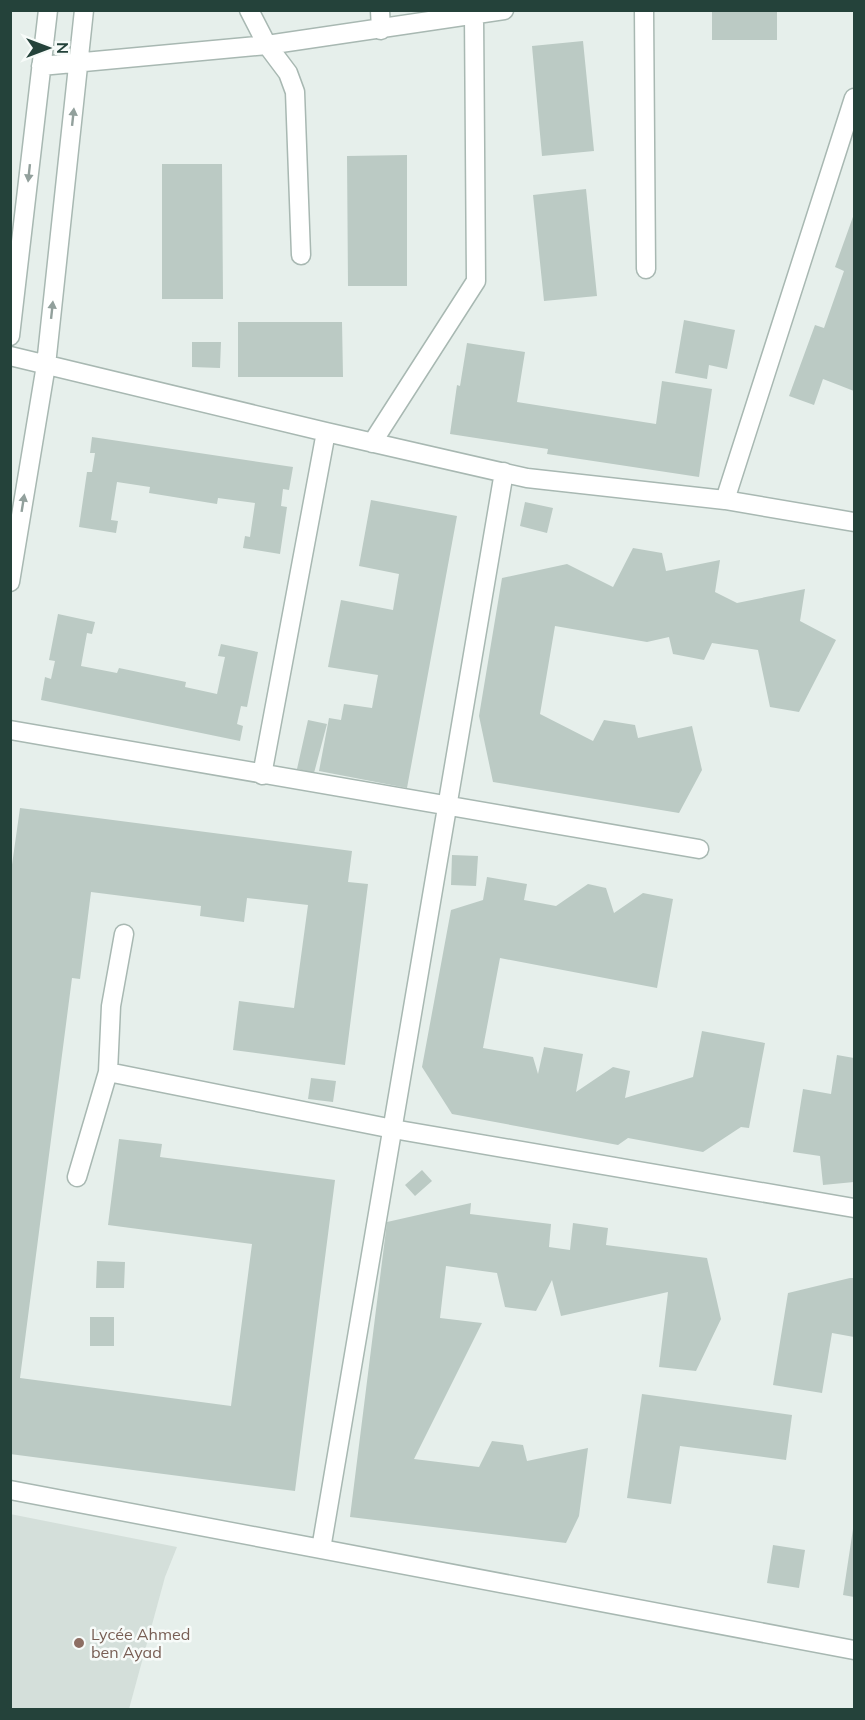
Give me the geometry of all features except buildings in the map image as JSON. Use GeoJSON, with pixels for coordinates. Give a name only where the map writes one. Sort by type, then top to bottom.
{"type":"FeatureCollection","features":[{"type":"Feature","properties":{"kind":"street"},"geometry":{"type":"LineString","coordinates":[[10,336],[48,10]]}},
{"type":"Feature","properties":{"kind":"street"},"geometry":{"type":"LineString","coordinates":[[10,582],[46,365],[84,10]]}},
{"type":"Feature","properties":{"kind":"street"},"geometry":{"type":"LineString","coordinates":[[249,10],[267,45],[288,73],[295,92],[301,255]]}},
{"type":"Feature","properties":{"kind":"street"},"geometry":{"type":"LineString","coordinates":[[380,10],[381,30]]}},
{"type":"Feature","properties":{"kind":"street"},"geometry":{"type":"LineString","coordinates":[[41,66],[267,45],[381,30],[504,10]]}},
{"type":"Feature","properties":{"kind":"street"},"geometry":{"type":"LineString","coordinates":[[644,10],[646,270]]}},
{"type":"Feature","properties":{"kind":"street"},"geometry":{"type":"LineString","coordinates":[[372,443],[476,281],[474,14]]}},
{"type":"Feature","properties":{"kind":"street"},"geometry":{"type":"LineString","coordinates":[[725,500],[855,98]]}},
{"type":"Feature","properties":{"kind":"street"},"geometry":{"type":"LineString","coordinates":[[10,356],[528,478],[725,500],[855,522]]}},
{"type":"Feature","properties":{"kind":"street"},"geometry":{"type":"LineString","coordinates":[[262,775],[326,432]]}},
{"type":"Feature","properties":{"kind":"street"},"geometry":{"type":"LineString","coordinates":[[321,1549],[504,472]]}},
{"type":"Feature","properties":{"kind":"street"},"geometry":{"type":"LineString","coordinates":[[10,730],[699,849]]}},
{"type":"Feature","properties":{"kind":"street"},"geometry":{"type":"LineString","coordinates":[[77,1177],[108,1072],[111,1006],[124,934]]}},
{"type":"Feature","properties":{"kind":"street"},"geometry":{"type":"LineString","coordinates":[[108,1072],[393,1129],[855,1208]]}},
{"type":"Feature","properties":{"kind":"street"},"geometry":{"type":"LineString","coordinates":[[10,1490],[855,1650]]}},
{"type":"Feature","properties":{"kind":"shaded area","name":"Lycée Ahmed ben Ayad"},"geometry":{"type":"Polygon","coordinates":[[[10,1514],[177,1547],[165,1577],[129,1709],[11,1709],[10,1514]]]}},
{"type":"Feature","properties":{"kind":"place","name":"Lycée Ahmed ben Ayad"},"geometry":{"type":"Point","coordinates":[79,1643]}}]}
